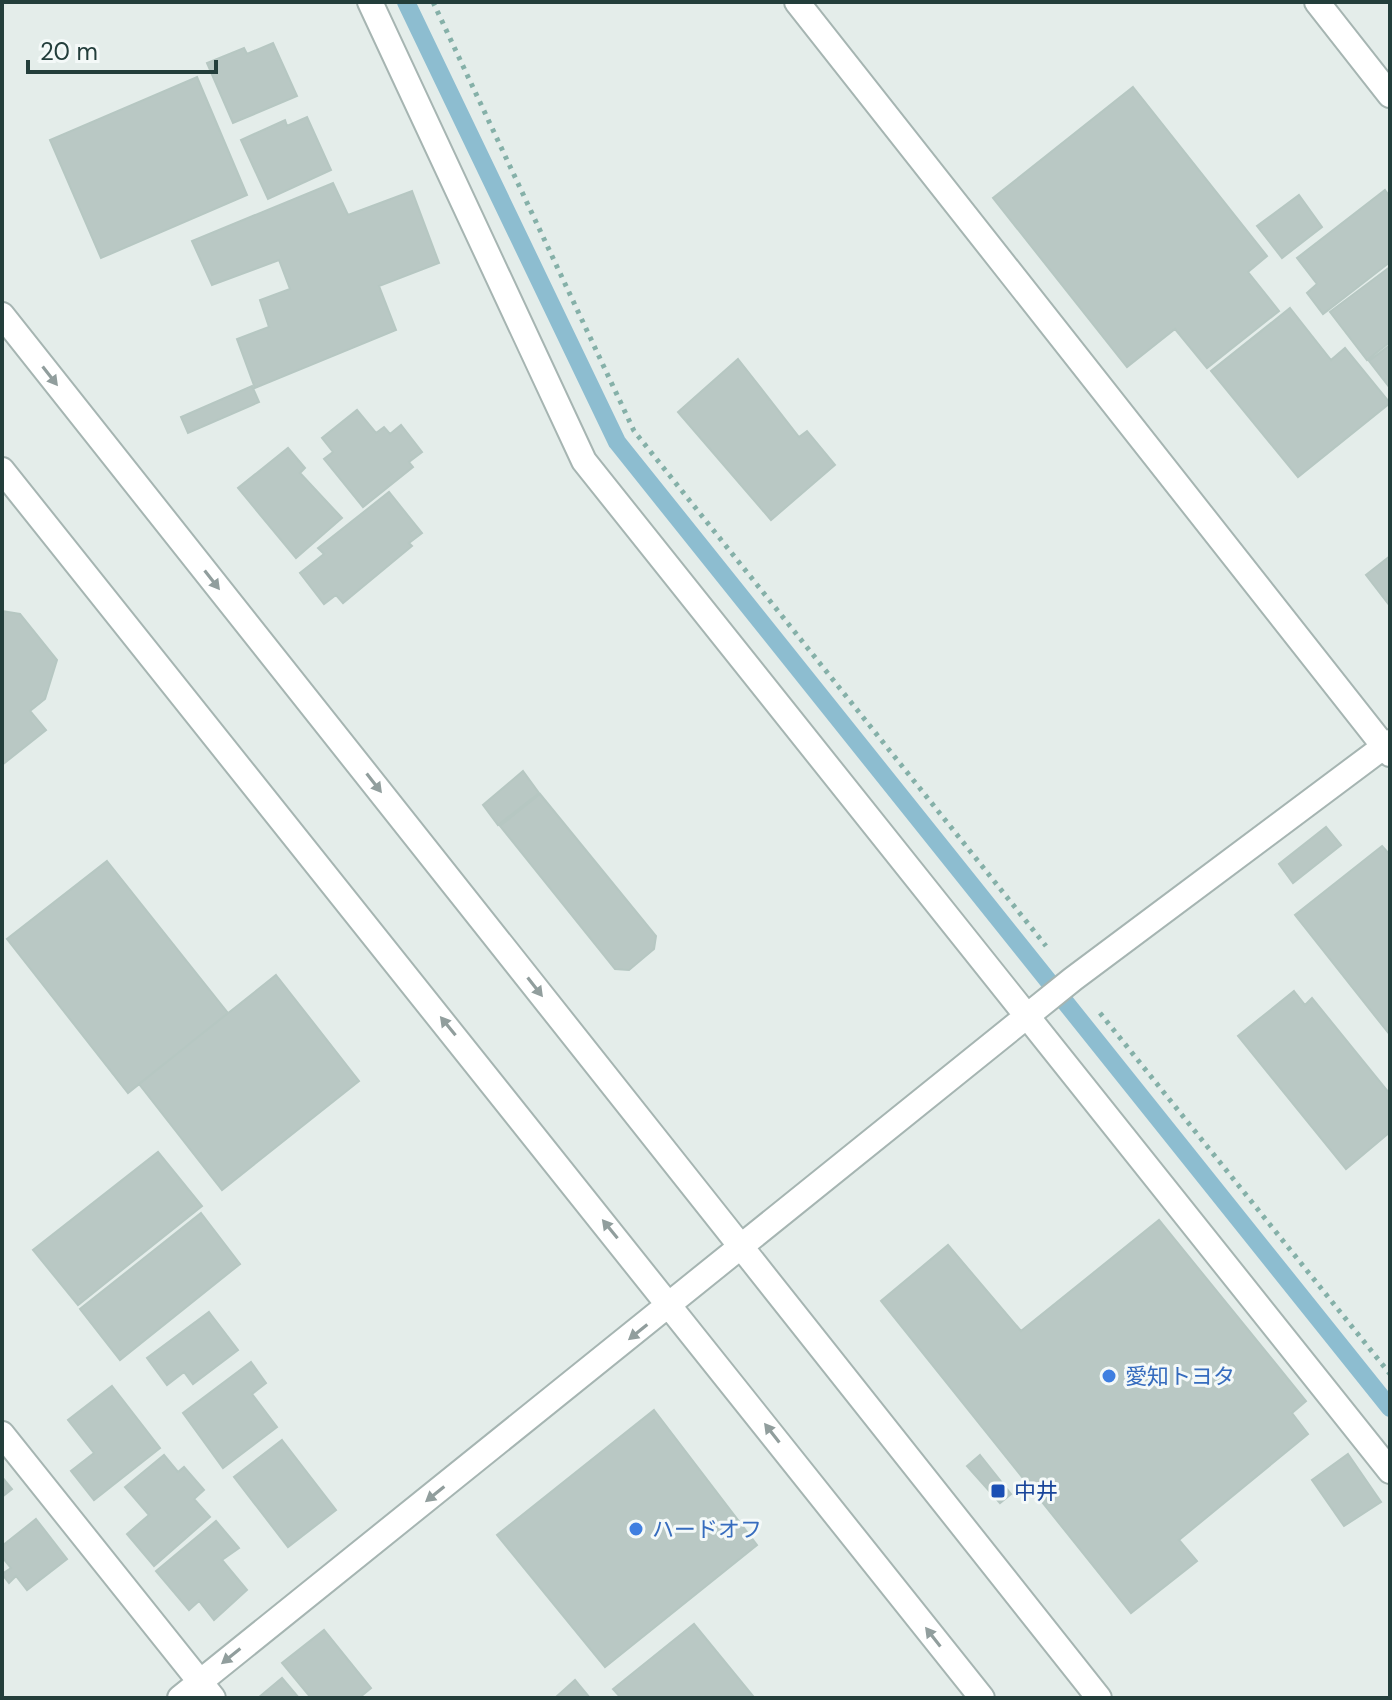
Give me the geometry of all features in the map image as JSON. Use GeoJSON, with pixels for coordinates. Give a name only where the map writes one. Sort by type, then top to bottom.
{"type":"FeatureCollection","features":[{"type":"Feature","properties":{"kind":"street"},"geometry":{"type":"LineString","coordinates":[[370,2],[584,461],[1030,1014],[1390,1471]]}},
{"type":"Feature","properties":{"kind":"street"},"geometry":{"type":"LineString","coordinates":[[180,1698],[206,1690],[670,1305],[1070,982],[1388,747],[797,2]]}},
{"type":"Feature","properties":{"kind":"street"},"geometry":{"type":"LineString","coordinates":[[1317,2],[1390,95]]}},
{"type":"Feature","properties":{"kind":"street"},"geometry":{"type":"LineString","coordinates":[[2,315],[1099,1698]]}},
{"type":"Feature","properties":{"kind":"street"},"geometry":{"type":"LineString","coordinates":[[2,470],[982,1698]]}},
{"type":"Feature","properties":{"kind":"street"},"geometry":{"type":"LineString","coordinates":[[2,1434],[206,1690]]}},
{"type":"Feature","properties":{"kind":"path"},"geometry":{"type":"LineString","coordinates":[[433,2],[634,431],[1070,982],[1390,1374]]}},
{"type":"Feature","properties":{"kind":"building"},"geometry":{"type":"Polygon","coordinates":[[[273,43],[297,96],[233,123],[207,63],[244,48],[247,54],[273,43]]]}},
{"type":"Feature","properties":{"kind":"building"},"geometry":{"type":"Polygon","coordinates":[[[197,77],[247,195],[101,258],[50,140],[197,77]]]}},
{"type":"Feature","properties":{"kind":"building"},"geometry":{"type":"Polygon","coordinates":[[[1133,87],[1267,256],[1248,272],[1279,311],[1207,368],[1175,329],[1127,367],[993,198],[1133,87]]]}},
{"type":"Feature","properties":{"kind":"building"},"geometry":{"type":"Polygon","coordinates":[[[307,117],[331,170],[268,199],[241,140],[285,120],[287,126],[307,117]]]}},
{"type":"Feature","properties":{"kind":"building"},"geometry":{"type":"Polygon","coordinates":[[[333,183],[348,215],[412,191],[439,263],[379,286],[396,330],[255,388],[237,339],[269,327],[260,300],[290,289],[279,260],[212,285],[192,241],[333,183]]]}},
{"type":"Feature","properties":{"kind":"building"},"geometry":{"type":"Polygon","coordinates":[[[1385,190],[1390,197],[1390,262],[1323,314],[1307,293],[1317,284],[1297,258],[1385,190]]]}},
{"type":"Feature","properties":{"kind":"building"},"geometry":{"type":"Polygon","coordinates":[[[1299,195],[1322,227],[1282,258],[1257,226],[1299,195]]]}},
{"type":"Feature","properties":{"kind":"building"},"geometry":{"type":"Polygon","coordinates":[[[1390,267],[1390,342],[1367,360],[1330,312],[1390,267]]]}},
{"type":"Feature","properties":{"kind":"building"},"geometry":{"type":"Polygon","coordinates":[[[1290,308],[1331,360],[1345,348],[1390,403],[1298,477],[1211,371],[1290,308]]]}},
{"type":"Feature","properties":{"kind":"building"},"geometry":{"type":"Polygon","coordinates":[[[1390,345],[1390,388],[1369,361],[1390,345]]]}},
{"type":"Feature","properties":{"kind":"building"},"geometry":{"type":"Polygon","coordinates":[[[738,359],[799,437],[807,431],[835,465],[771,520],[678,412],[738,359]]]}},
{"type":"Feature","properties":{"kind":"building"},"geometry":{"type":"Polygon","coordinates":[[[252,386],[259,402],[188,433],[181,417],[252,386]]]}},
{"type":"Feature","properties":{"kind":"building"},"geometry":{"type":"Polygon","coordinates":[[[357,410],[376,433],[384,427],[390,434],[401,425],[422,452],[409,462],[413,467],[363,507],[324,459],[333,452],[322,438],[357,410]]]}},
{"type":"Feature","properties":{"kind":"building"},"geometry":{"type":"Polygon","coordinates":[[[288,448],[305,468],[300,473],[342,518],[296,558],[238,488],[288,448]]]}},
{"type":"Feature","properties":{"kind":"building"},"geometry":{"type":"Polygon","coordinates":[[[389,492],[422,533],[409,543],[412,546],[343,603],[336,595],[324,604],[300,573],[324,554],[318,548],[389,492]]]}},
{"type":"Feature","properties":{"kind":"building"},"geometry":{"type":"Polygon","coordinates":[[[1390,556],[1390,606],[1366,575],[1390,556]]]}},
{"type":"Feature","properties":{"kind":"building"},"geometry":{"type":"Polygon","coordinates":[[[2,611],[20,614],[57,660],[45,699],[30,711],[46,730],[2,765],[2,611]]]}},
{"type":"Feature","properties":{"kind":"building"},"geometry":{"type":"Polygon","coordinates":[[[523,771],[539,793],[498,825],[483,805],[523,771]]]}},
{"type":"Feature","properties":{"kind":"building"},"geometry":{"type":"Polygon","coordinates":[[[540,794],[656,936],[654,949],[629,970],[615,969],[500,826],[540,794]]]}},
{"type":"Feature","properties":{"kind":"building"},"geometry":{"type":"Polygon","coordinates":[[[1326,827],[1341,845],[1293,883],[1279,864],[1326,827]]]}},
{"type":"Feature","properties":{"kind":"building"},"geometry":{"type":"Polygon","coordinates":[[[1382,846],[1390,855],[1390,1035],[1295,915],[1382,846]]]}},
{"type":"Feature","properties":{"kind":"building"},"geometry":{"type":"Polygon","coordinates":[[[107,861],[228,1013],[128,1093],[7,939],[107,861]]]}},
{"type":"Feature","properties":{"kind":"building"},"geometry":{"type":"Polygon","coordinates":[[[276,975],[359,1081],[222,1190],[139,1084],[276,975]]]}},
{"type":"Feature","properties":{"kind":"building"},"geometry":{"type":"Polygon","coordinates":[[[1294,991],[1305,1005],[1312,998],[1390,1094],[1390,1132],[1346,1169],[1238,1036],[1294,991]]]}},
{"type":"Feature","properties":{"kind":"building"},"geometry":{"type":"Polygon","coordinates":[[[158,1152],[202,1206],[78,1305],[33,1250],[158,1152]]]}},
{"type":"Feature","properties":{"kind":"building"},"geometry":{"type":"Polygon","coordinates":[[[201,1213],[240,1264],[120,1360],[80,1309],[201,1213]]]}},
{"type":"Feature","properties":{"kind":"building"},"geometry":{"type":"Polygon","coordinates":[[[1159,1220],[1306,1401],[1292,1413],[1308,1434],[1179,1540],[1197,1561],[1131,1613],[881,1301],[948,1245],[1021,1331],[1159,1220]]]}},
{"type":"Feature","properties":{"kind":"building"},"geometry":{"type":"Polygon","coordinates":[[[209,1312],[238,1350],[193,1384],[184,1372],[167,1385],[147,1358],[209,1312]]]}},
{"type":"Feature","properties":{"kind":"building"},"geometry":{"type":"Polygon","coordinates":[[[251,1362],[266,1383],[252,1394],[277,1427],[223,1468],[183,1413],[251,1362]]]}},
{"type":"Feature","properties":{"kind":"building"},"geometry":{"type":"Polygon","coordinates":[[[112,1386],[160,1448],[94,1500],[71,1471],[94,1453],[68,1420],[112,1386]]]}},
{"type":"Feature","properties":{"kind":"building"},"geometry":{"type":"Polygon","coordinates":[[[654,1410],[757,1545],[605,1667],[497,1535],[654,1410]]]}},
{"type":"Feature","properties":{"kind":"building"},"geometry":{"type":"Polygon","coordinates":[[[282,1440],[336,1510],[288,1547],[234,1477],[282,1440]]]}},
{"type":"Feature","properties":{"kind":"building"},"geometry":{"type":"Polygon","coordinates":[[[1348,1454],[1381,1502],[1344,1526],[1312,1480],[1348,1454]]]}},
{"type":"Feature","properties":{"kind":"building"},"geometry":{"type":"Polygon","coordinates":[[[164,1455],[178,1472],[184,1467],[204,1490],[194,1499],[210,1517],[154,1566],[127,1534],[149,1515],[125,1487],[164,1455]]]}},
{"type":"Feature","properties":{"kind":"building"},"geometry":{"type":"Polygon","coordinates":[[[980,1455],[1011,1494],[1000,1503],[967,1466],[980,1455]]]}},
{"type":"Feature","properties":{"kind":"building"},"geometry":{"type":"Polygon","coordinates":[[[2,1477],[12,1489],[2,1497],[2,1477]]]}},
{"type":"Feature","properties":{"kind":"building"},"geometry":{"type":"Polygon","coordinates":[[[36,1519],[67,1559],[27,1590],[16,1576],[9,1583],[2,1574],[11,1568],[2,1557],[2,1546],[36,1519]]]}},
{"type":"Feature","properties":{"kind":"building"},"geometry":{"type":"Polygon","coordinates":[[[216,1521],[239,1548],[222,1560],[247,1590],[214,1620],[199,1601],[189,1610],[156,1571],[216,1521]]]}},
{"type":"Feature","properties":{"kind":"building"},"geometry":{"type":"Polygon","coordinates":[[[694,1624],[753,1696],[621,1698],[613,1689],[694,1624]]]}},
{"type":"Feature","properties":{"kind":"building"},"geometry":{"type":"Polygon","coordinates":[[[324,1630],[371,1688],[359,1698],[311,1698],[282,1663],[324,1630]]]}},
{"type":"Feature","properties":{"kind":"building"},"geometry":{"type":"Polygon","coordinates":[[[282,1678],[299,1698],[258,1698],[282,1678]]]}},
{"type":"Feature","properties":{"kind":"building"},"geometry":{"type":"Polygon","coordinates":[[[575,1680],[590,1698],[556,1697],[575,1680]]]}},
{"type":"Feature","properties":{"kind":"waterway"},"geometry":{"type":"LineString","coordinates":[[406,2],[617,442],[1390,1408]]}},
{"type":"Feature","properties":{"kind":"place","name":"愛知トヨタ"},"geometry":{"type":"Point","coordinates":[1109,1376]}},
{"type":"Feature","properties":{"kind":"place","name":"中井"},"geometry":{"type":"Point","coordinates":[998,1491]}},
{"type":"Feature","properties":{"kind":"place","name":"ハードオフ"},"geometry":{"type":"Point","coordinates":[636,1529]}}]}
